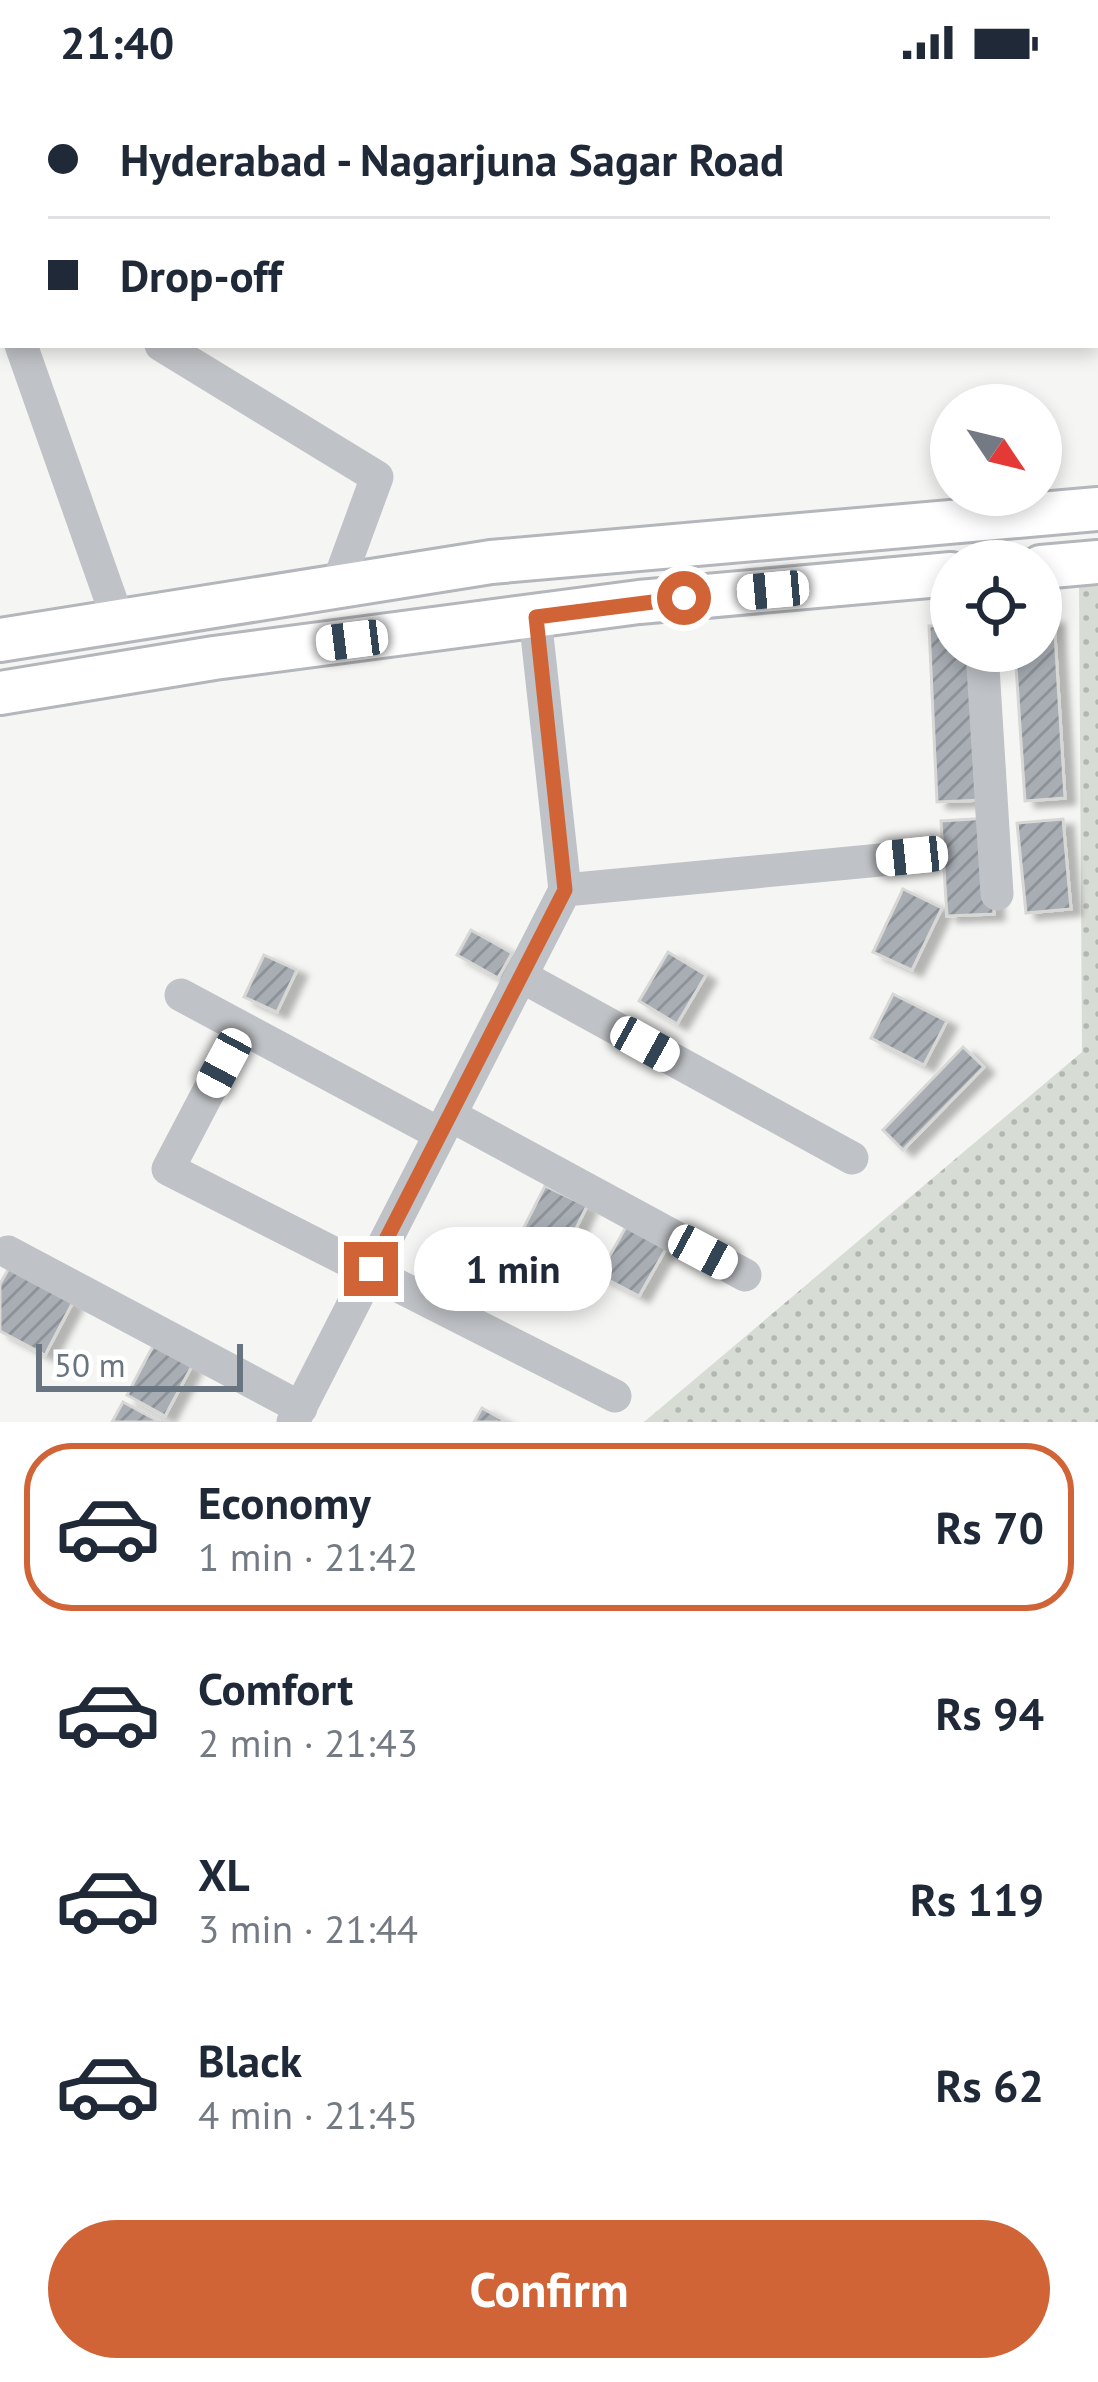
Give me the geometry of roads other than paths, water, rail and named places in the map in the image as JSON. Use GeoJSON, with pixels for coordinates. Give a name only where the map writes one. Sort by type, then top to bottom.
{"type":"FeatureCollection","features":[{"type":"Feature","properties":{"kind":"main road"},"geometry":{"type":"LineString","coordinates":[[0,640],[511,560],[1098,509]]}},
{"type":"Feature","properties":{"kind":"main road"},"geometry":{"type":"LineString","coordinates":[[1062,565],[1098,562]]}},
{"type":"Feature","properties":{"kind":"main road"},"geometry":{"type":"LineString","coordinates":[[0,692],[214,658],[639,602],[930,576]]}},
{"type":"Feature","properties":{"kind":"street"},"geometry":{"type":"LineString","coordinates":[[22,348],[118,620]]}},
{"type":"Feature","properties":{"kind":"street"},"geometry":{"type":"LineString","coordinates":[[165,348],[376,477],[338,586]]}},
{"type":"Feature","properties":{"kind":"street"},"geometry":{"type":"LineString","coordinates":[[8,1252],[297,1415],[565,890],[536,617]]}},
{"type":"Feature","properties":{"kind":"street"},"geometry":{"type":"LineString","coordinates":[[983,672],[997,894]]}},
{"type":"Feature","properties":{"kind":"street"},"geometry":{"type":"LineString","coordinates":[[565,890],[912,856]]}},
{"type":"Feature","properties":{"kind":"street"},"geometry":{"type":"LineString","coordinates":[[520,976],[852,1157]]}},
{"type":"Feature","properties":{"kind":"street"},"geometry":{"type":"LineString","coordinates":[[181,995],[745,1274]]}},
{"type":"Feature","properties":{"kind":"street"},"geometry":{"type":"LineString","coordinates":[[242,1028],[168,1169],[615,1396]]}}]}
